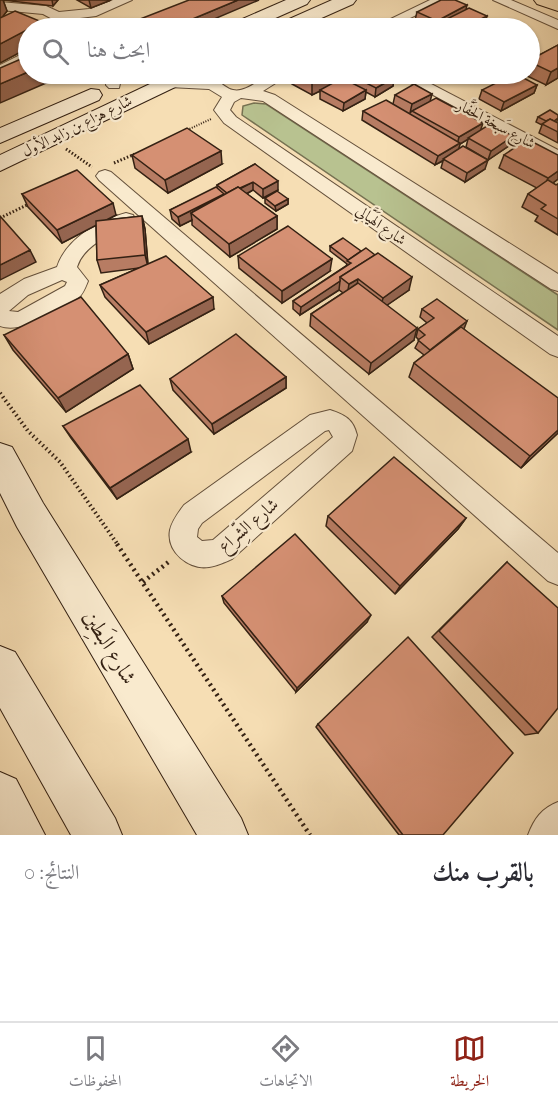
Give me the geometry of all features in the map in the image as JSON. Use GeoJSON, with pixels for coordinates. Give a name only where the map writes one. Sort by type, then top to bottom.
{"type":"FeatureCollection","features":[{"type":"Feature","properties":{"kind":"main road"},"geometry":{"type":"LineString","coordinates":[[260,18],[301,0]]}},
{"type":"Feature","properties":{"kind":"main road"},"geometry":{"type":"LineString","coordinates":[[307,18],[347,0]]}},
{"type":"Feature","properties":{"kind":"main road","name":"شارع هزاع بن زايد الأول"},"geometry":{"type":"LineString","coordinates":[[0,136],[105,84]]}},
{"type":"Feature","properties":{"kind":"main road","name":"شارع هزاع بن زايد الأول"},"geometry":{"type":"LineString","coordinates":[[0,164],[166,84]]}},
{"type":"Feature","properties":{"kind":"main road","name":"شارع البَطِين"},"geometry":{"type":"LineString","coordinates":[[0,458],[30,515],[224,835]]}},
{"type":"Feature","properties":{"kind":"main road"},"geometry":{"type":"LineString","coordinates":[[0,483],[30,515]]}},
{"type":"Feature","properties":{"kind":"main road"},"geometry":{"type":"LineString","coordinates":[[0,667],[98,835]]}},
{"type":"Feature","properties":{"kind":"main road"},"geometry":{"type":"LineString","coordinates":[[0,795],[21,835]]}},
{"type":"Feature","properties":{"kind":"street"},"geometry":{"type":"LineString","coordinates":[[60,18],[91,13],[125,0]]}},
{"type":"Feature","properties":{"kind":"street"},"geometry":{"type":"LineString","coordinates":[[402,18],[441,0]]}},
{"type":"Feature","properties":{"kind":"street"},"geometry":{"type":"LineString","coordinates":[[500,0],[552,13]]}},
{"type":"Feature","properties":{"kind":"street"},"geometry":{"type":"LineString","coordinates":[[0,6],[50,18]]}},
{"type":"Feature","properties":{"kind":"street"},"geometry":{"type":"LineString","coordinates":[[540,23],[552,13]]}},
{"type":"Feature","properties":{"kind":"street"},"geometry":{"type":"LineString","coordinates":[[0,70],[18,60]]}},
{"type":"Feature","properties":{"kind":"street"},"geometry":{"type":"LineString","coordinates":[[217,84],[232,96],[251,93],[269,98],[558,284]]}},
{"type":"Feature","properties":{"kind":"street"},"geometry":{"type":"LineString","coordinates":[[251,93],[262,84]]}},
{"type":"Feature","properties":{"kind":"street","name":"شارع سَبخة الحَفَّار"},"geometry":{"type":"LineString","coordinates":[[422,84],[558,157]]}},
{"type":"Feature","properties":{"kind":"street","name":"شارع الهَيَّالي"},"geometry":{"type":"LineString","coordinates":[[232,96],[222,106],[223,113],[230,120],[558,348]]}},
{"type":"Feature","properties":{"kind":"street"},"geometry":{"type":"LineString","coordinates":[[105,176],[558,571]]}},
{"type":"Feature","properties":{"kind":"street"},"geometry":{"type":"LineString","coordinates":[[65,272],[70,256],[83,243],[144,210]]}},
{"type":"Feature","properties":{"kind":"street"},"geometry":{"type":"LineString","coordinates":[[0,307],[18,293],[53,274],[65,272],[73,274],[78,281],[73,291],[22,320],[9,321],[0,316]]}},
{"type":"Feature","properties":{"kind":"street"},"geometry":{"type":"LineString","coordinates":[[340,424],[366,404]]}},
{"type":"Feature","properties":{"kind":"street","name":"شارع الشِّراع"},"geometry":{"type":"LineString","coordinates":[[330,420],[340,424],[346,433],[343,442],[222,550],[215,554],[199,555],[187,546],[183,533],[184,525],[193,513],[319,422],[330,420]]}},
{"type":"Feature","properties":{"kind":"street"},"geometry":{"type":"LineString","coordinates":[[545,835],[558,819]]}},
{"type":"Feature","properties":{"kind":"path"},"geometry":{"type":"LineString","coordinates":[[52,139],[105,176]]}},
{"type":"Feature","properties":{"kind":"path"},"geometry":{"type":"LineString","coordinates":[[0,393],[28,431],[60,462],[143,582],[310,835]]}},
{"type":"Feature","properties":{"kind":"path"},"geometry":{"type":"LineString","coordinates":[[143,582],[187,546]]}},
{"type":"Feature","properties":{"kind":"green space"},"geometry":{"type":"Polygon","coordinates":[[[254,103],[266,104],[558,295],[558,330],[242,115],[243,106],[254,103]]]}},
{"type":"Feature","properties":{"kind":"building"},"geometry":{"type":"Polygon","coordinates":[[[189,0],[238,0],[195,18],[143,18],[189,0]]]}},
{"type":"Feature","properties":{"kind":"building"},"geometry":{"type":"Polygon","coordinates":[[[441,0],[455,0],[467,5],[443,18],[430,18],[417,12],[441,0]]]}},
{"type":"Feature","properties":{"kind":"building"},"geometry":{"type":"Polygon","coordinates":[[[469,8],[487,16],[483,18],[449,18],[469,8]]]}},
{"type":"Feature","properties":{"kind":"building"},"geometry":{"type":"Polygon","coordinates":[[[15,11],[32,18],[18,18],[18,35],[0,44],[0,18],[15,11]]]}},
{"type":"Feature","properties":{"kind":"building"},"geometry":{"type":"Polygon","coordinates":[[[558,45],[558,68],[551,72],[540,67],[540,55],[558,45]]]}},
{"type":"Feature","properties":{"kind":"building"},"geometry":{"type":"Polygon","coordinates":[[[18,60],[18,76],[0,84],[0,68],[18,60]]]}},
{"type":"Feature","properties":{"kind":"building"},"geometry":{"type":"Polygon","coordinates":[[[331,84],[354,84],[366,90],[344,103],[320,90],[331,84]]]}},
{"type":"Feature","properties":{"kind":"building"},"geometry":{"type":"Polygon","coordinates":[[[368,84],[383,84],[376,88],[368,84]]]}},
{"type":"Feature","properties":{"kind":"building"},"geometry":{"type":"Polygon","coordinates":[[[414,84],[432,94],[412,104],[395,95],[414,84]]]}},
{"type":"Feature","properties":{"kind":"building"},"geometry":{"type":"Polygon","coordinates":[[[494,84],[537,85],[504,102],[482,90],[494,84]]]}},
{"type":"Feature","properties":{"kind":"building"},"geometry":{"type":"Polygon","coordinates":[[[436,98],[483,123],[459,137],[412,111],[436,98]]]}},
{"type":"Feature","properties":{"kind":"building"},"geometry":{"type":"Polygon","coordinates":[[[386,100],[460,143],[438,156],[363,111],[386,100]]]}},
{"type":"Feature","properties":{"kind":"building"},"geometry":{"type":"Polygon","coordinates":[[[550,110],[558,115],[554,121],[550,119],[546,121],[538,117],[550,110]]]}},
{"type":"Feature","properties":{"kind":"building"},"geometry":{"type":"Polygon","coordinates":[[[550,119],[558,123],[558,132],[542,124],[550,119]]]}},
{"type":"Feature","properties":{"kind":"building"},"geometry":{"type":"Polygon","coordinates":[[[490,124],[513,136],[491,151],[468,138],[490,124]]]}},
{"type":"Feature","properties":{"kind":"building"},"geometry":{"type":"Polygon","coordinates":[[[187,128],[221,151],[165,180],[132,155],[187,128]]]}},
{"type":"Feature","properties":{"kind":"building"},"geometry":{"type":"Polygon","coordinates":[[[527,139],[558,155],[558,171],[548,178],[504,155],[527,139]]]}},
{"type":"Feature","properties":{"kind":"building"},"geometry":{"type":"Polygon","coordinates":[[[463,146],[488,160],[467,173],[443,159],[463,146]]]}},
{"type":"Feature","properties":{"kind":"building"},"geometry":{"type":"Polygon","coordinates":[[[255,164],[278,181],[263,189],[253,182],[227,193],[217,185],[255,164]]]}},
{"type":"Feature","properties":{"kind":"building"},"geometry":{"type":"Polygon","coordinates":[[[77,170],[113,203],[57,230],[22,194],[77,170]]]}},
{"type":"Feature","properties":{"kind":"building"},"geometry":{"type":"Polygon","coordinates":[[[548,180],[558,184],[558,219],[541,209],[546,205],[528,194],[548,180]]]}},
{"type":"Feature","properties":{"kind":"building"},"geometry":{"type":"Polygon","coordinates":[[[216,187],[224,194],[178,217],[170,210],[216,187]]]}},
{"type":"Feature","properties":{"kind":"building"},"geometry":{"type":"Polygon","coordinates":[[[238,187],[277,216],[229,244],[191,213],[238,187]]]}},
{"type":"Feature","properties":{"kind":"building"},"geometry":{"type":"Polygon","coordinates":[[[277,191],[288,199],[275,206],[265,198],[277,191]]]}},
{"type":"Feature","properties":{"kind":"building"},"geometry":{"type":"Polygon","coordinates":[[[0,216],[30,250],[0,265],[0,216]]]}},
{"type":"Feature","properties":{"kind":"building"},"geometry":{"type":"Polygon","coordinates":[[[142,216],[145,255],[97,260],[96,221],[142,216]]]}},
{"type":"Feature","properties":{"kind":"building"},"geometry":{"type":"Polygon","coordinates":[[[288,226],[332,259],[282,291],[238,256],[288,226]]]}},
{"type":"Feature","properties":{"kind":"building"},"geometry":{"type":"Polygon","coordinates":[[[343,238],[361,251],[348,260],[330,246],[343,238]]]}},
{"type":"Feature","properties":{"kind":"building"},"geometry":{"type":"Polygon","coordinates":[[[366,248],[375,255],[340,277],[340,281],[301,307],[293,301],[351,263],[347,261],[366,248]]]}},
{"type":"Feature","properties":{"kind":"building"},"geometry":{"type":"Polygon","coordinates":[[[378,253],[412,277],[383,298],[358,279],[349,284],[340,277],[378,253]]]}},
{"type":"Feature","properties":{"kind":"building"},"geometry":{"type":"Polygon","coordinates":[[[166,256],[213,297],[146,332],[100,285],[166,256]]]}},
{"type":"Feature","properties":{"kind":"building"},"geometry":{"type":"Polygon","coordinates":[[[358,283],[417,328],[371,363],[311,314],[358,283]]]}},
{"type":"Feature","properties":{"kind":"building"},"geometry":{"type":"Polygon","coordinates":[[[81,297],[128,354],[58,398],[4,335],[81,297]]]}},
{"type":"Feature","properties":{"kind":"building"},"geometry":{"type":"Polygon","coordinates":[[[437,299],[467,321],[430,350],[418,340],[425,335],[418,329],[434,318],[422,309],[437,299]]]}},
{"type":"Feature","properties":{"kind":"building"},"geometry":{"type":"Polygon","coordinates":[[[461,327],[558,398],[558,430],[530,456],[414,363],[461,327]]]}},
{"type":"Feature","properties":{"kind":"building"},"geometry":{"type":"Polygon","coordinates":[[[236,334],[286,377],[212,424],[170,379],[236,334]]]}},
{"type":"Feature","properties":{"kind":"building"},"geometry":{"type":"Polygon","coordinates":[[[140,385],[188,439],[110,488],[63,426],[140,385]]]}},
{"type":"Feature","properties":{"kind":"building"},"geometry":{"type":"Polygon","coordinates":[[[394,457],[466,518],[400,586],[328,516],[394,457]]]}},
{"type":"Feature","properties":{"kind":"building"},"geometry":{"type":"Polygon","coordinates":[[[295,534],[371,615],[297,688],[222,596],[295,534]]]}},
{"type":"Feature","properties":{"kind":"building"},"geometry":{"type":"Polygon","coordinates":[[[507,562],[558,608],[558,708],[538,733],[439,631],[507,562]]]}},
{"type":"Feature","properties":{"kind":"building"},"geometry":{"type":"Polygon","coordinates":[[[408,637],[513,753],[443,835],[403,835],[318,724],[408,637]]]}}]}
